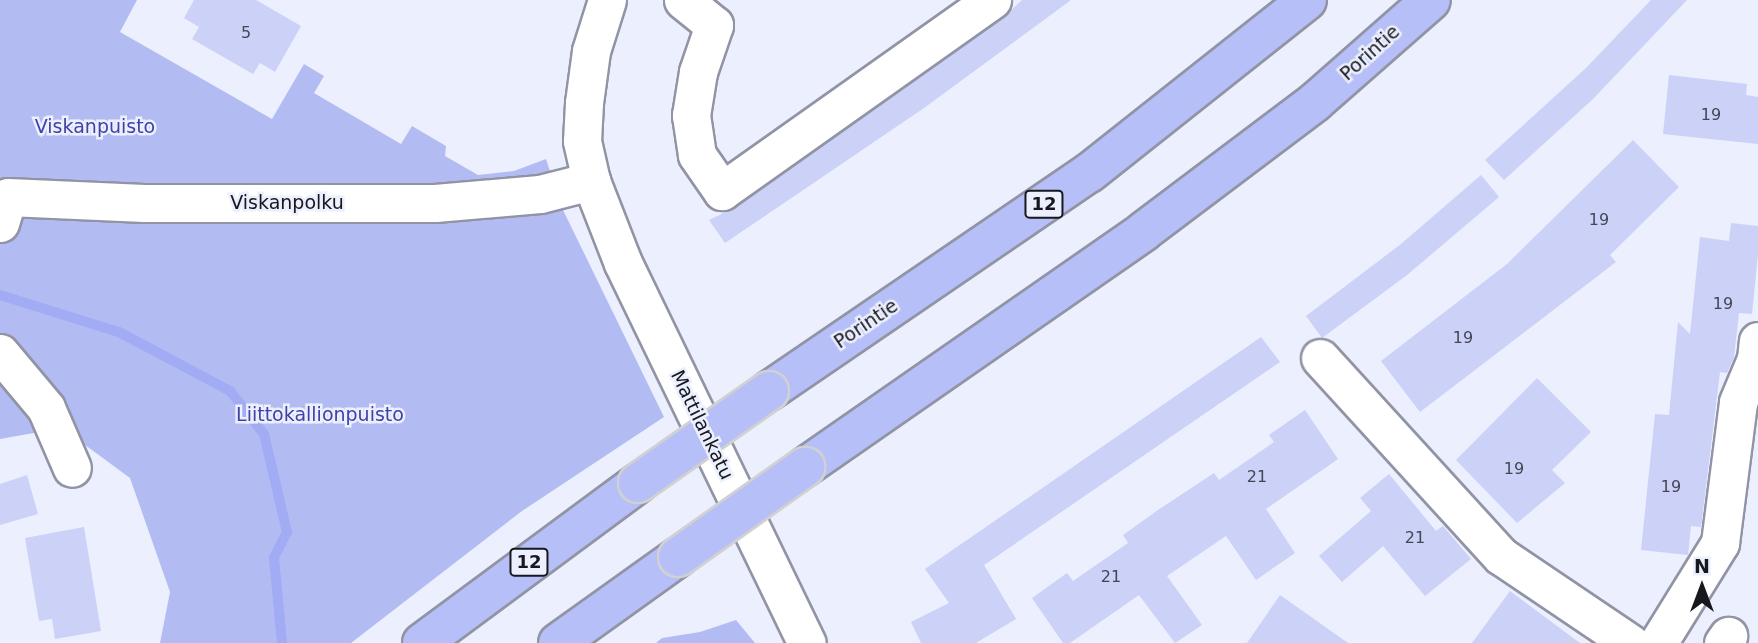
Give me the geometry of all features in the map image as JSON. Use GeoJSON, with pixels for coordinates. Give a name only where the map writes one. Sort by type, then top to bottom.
{"type":"FeatureCollection","features":[{"type":"Feature","properties":{"kind":"highway","name":"Porintie"},"geometry":{"type":"LineString","coordinates":[[422,643],[638,482],[1089,173],[1307,0]]}},
{"type":"Feature","properties":{"kind":"highway","name":"Porintie"},"geometry":{"type":"LineString","coordinates":[[558,643],[805,467],[1144,232],[1315,102],[1430,0]]}},
{"type":"Feature","properties":{"kind":"street","name":"Mattilankatu"},"geometry":{"type":"LineString","coordinates":[[607,0],[591,51],[584,103],[582,141],[595,194],[623,263],[807,643]]}},
{"type":"Feature","properties":{"kind":"street"},"geometry":{"type":"LineString","coordinates":[[683,0],[722,13],[698,72],[691,115],[697,155],[722,191],[992,0]]}},
{"type":"Feature","properties":{"kind":"street","name":"Viskanpolku"},"geometry":{"type":"LineString","coordinates":[[0,223],[8,197],[144,202],[435,202],[540,194],[595,194]]}},
{"type":"Feature","properties":{"kind":"street"},"geometry":{"type":"LineString","coordinates":[[1658,643],[1720,543],[1738,402],[1756,359],[1758,341]]}},
{"type":"Feature","properties":{"kind":"street"},"geometry":{"type":"LineString","coordinates":[[0,353],[47,408],[72,468]]}},
{"type":"Feature","properties":{"kind":"street"},"geometry":{"type":"LineString","coordinates":[[1320,358],[1501,556],[1630,643]]}},
{"type":"Feature","properties":{"kind":"green space","name":"Liittokallionpuisto"},"geometry":{"type":"Polygon","coordinates":[[[0,0],[137,0],[120,32],[272,119],[304,64],[324,76],[314,93],[401,144],[412,126],[446,146],[445,156],[478,175],[514,171],[546,159],[563,210],[664,417],[522,511],[351,643],[160,643],[170,592],[130,478],[62,428],[0,439],[0,0]]]}},
{"type":"Feature","properties":{"kind":"green space"},"geometry":{"type":"Polygon","coordinates":[[[736,620],[755,643],[656,643],[662,638],[700,632],[736,620]]]}},
{"type":"Feature","properties":{"kind":"building"},"geometry":{"type":"Polygon","coordinates":[[[194,0],[256,0],[301,26],[275,72],[260,63],[253,74],[192,39],[199,27],[184,18],[194,0]]]}},
{"type":"Feature","properties":{"kind":"building"},"geometry":{"type":"Polygon","coordinates":[[[1022,0],[1071,0],[924,108],[725,243],[709,220],[734,208],[1004,17],[1022,0]]]}},
{"type":"Feature","properties":{"kind":"building"},"geometry":{"type":"Polygon","coordinates":[[[1651,0],[1687,0],[1593,99],[1504,180],[1485,160],[1586,68],[1651,0]]]}},
{"type":"Feature","properties":{"kind":"building"},"geometry":{"type":"Polygon","coordinates":[[[1669,75],[1747,84],[1746,95],[1758,97],[1758,144],[1663,134],[1669,75]]]}},
{"type":"Feature","properties":{"kind":"building"},"geometry":{"type":"Polygon","coordinates":[[[1633,140],[1679,187],[1610,255],[1616,262],[1420,412],[1381,361],[1507,264],[1633,140]]]}},
{"type":"Feature","properties":{"kind":"building"},"geometry":{"type":"Polygon","coordinates":[[[1481,175],[1499,197],[1407,275],[1322,338],[1306,316],[1401,244],[1481,175]]]}},
{"type":"Feature","properties":{"kind":"building"},"geometry":{"type":"Polygon","coordinates":[[[1731,223],[1758,226],[1758,254],[1752,314],[1739,313],[1734,357],[1727,373],[1720,372],[1701,527],[1691,526],[1688,555],[1641,550],[1655,414],[1669,415],[1678,322],[1690,334],[1700,237],[1729,241],[1731,223]]]}},
{"type":"Feature","properties":{"kind":"building"},"geometry":{"type":"Polygon","coordinates":[[[1261,337],[1280,362],[984,565],[1016,619],[976,643],[921,643],[911,622],[949,603],[925,569],[1261,337]]]}},
{"type":"Feature","properties":{"kind":"building"},"geometry":{"type":"Polygon","coordinates":[[[1537,378],[1591,432],[1552,470],[1565,483],[1517,523],[1456,460],[1537,378]]]}},
{"type":"Feature","properties":{"kind":"building"},"geometry":{"type":"Polygon","coordinates":[[[1305,410],[1338,459],[1266,509],[1295,553],[1256,580],[1226,536],[1167,576],[1202,625],[1175,643],[1139,595],[1070,643],[1063,643],[1032,598],[1067,573],[1073,581],[1128,543],[1123,535],[1158,510],[1214,473],[1219,480],[1274,442],[1269,435],[1305,410]]]}},
{"type":"Feature","properties":{"kind":"building"},"geometry":{"type":"Polygon","coordinates":[[[1389,474],[1436,531],[1443,526],[1471,559],[1425,596],[1383,546],[1342,582],[1319,556],[1371,511],[1360,498],[1389,474]]]}},
{"type":"Feature","properties":{"kind":"building"},"geometry":{"type":"Polygon","coordinates":[[[27,475],[38,514],[0,525],[0,484],[27,475]]]}},
{"type":"Feature","properties":{"kind":"building"},"geometry":{"type":"Polygon","coordinates":[[[84,527],[101,631],[55,639],[52,619],[39,621],[25,538],[84,527]]]}},
{"type":"Feature","properties":{"kind":"building"},"geometry":{"type":"Polygon","coordinates":[[[1510,591],[1580,643],[1472,643],[1510,591]]]}},
{"type":"Feature","properties":{"kind":"building"},"geometry":{"type":"Polygon","coordinates":[[[1280,595],[1348,643],[1247,643],[1280,595]]]}},
{"type":"Feature","properties":{"kind":"waterway"},"geometry":{"type":"LineString","coordinates":[[0,295],[119,332],[230,391],[264,434],[287,532],[274,558],[282,643]]}},
{"type":"Feature","properties":{"kind":"park label","name":"Viskanpuisto"},"geometry":{"type":"Point","coordinates":[95,127]}}]}
